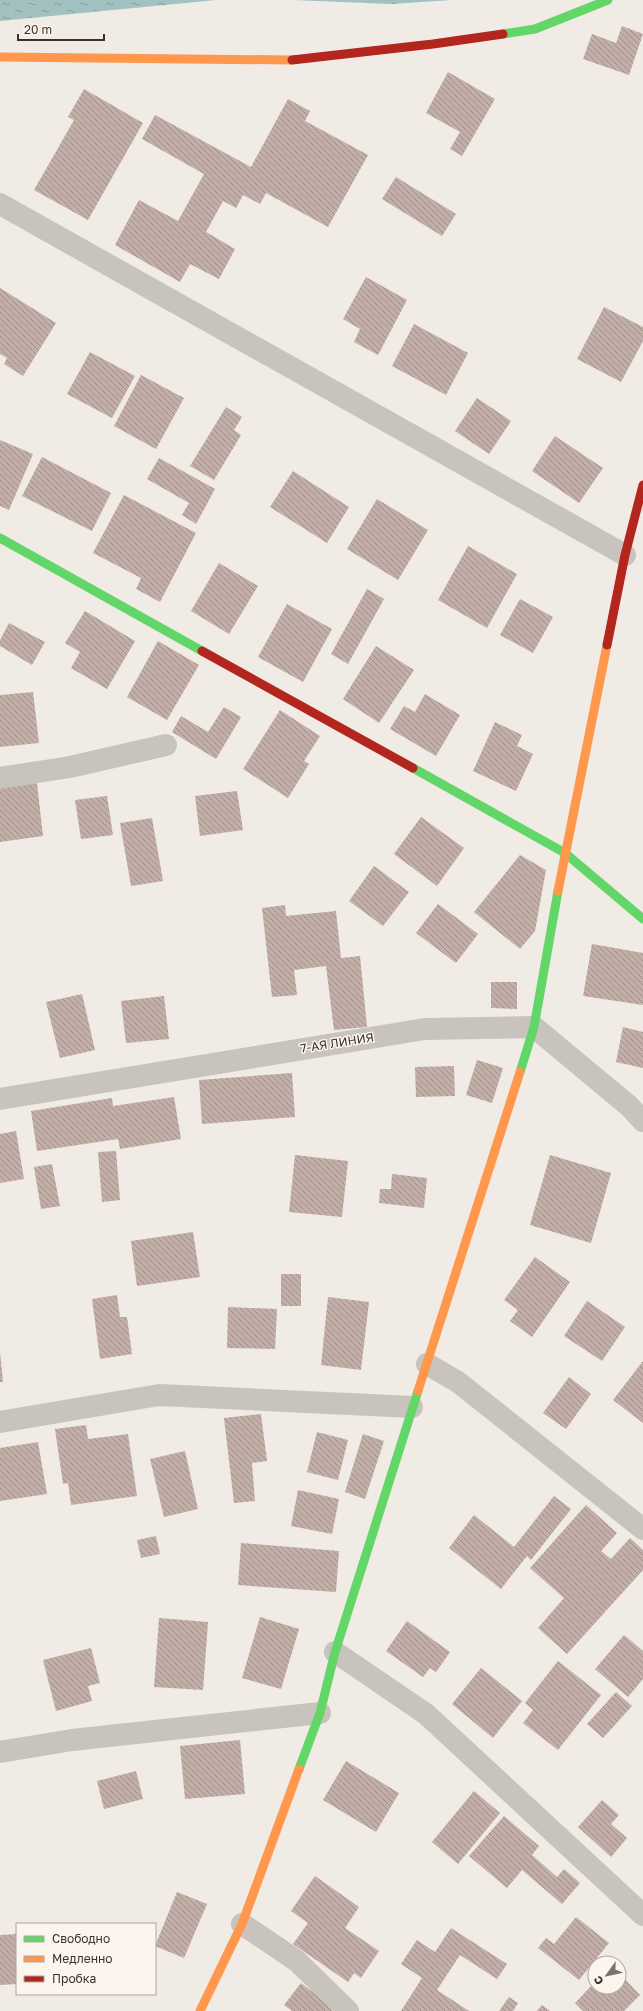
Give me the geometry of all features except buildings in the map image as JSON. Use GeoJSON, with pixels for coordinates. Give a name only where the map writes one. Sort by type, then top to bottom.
{"type":"FeatureCollection","features":[{"type":"Feature","properties":{"kind":"street"},"geometry":{"type":"LineString","coordinates":[[0,57],[295,60],[433,44],[534,29],[608,0]]}},
{"type":"Feature","properties":{"kind":"street"},"geometry":{"type":"LineString","coordinates":[[0,204],[625,555]]}},
{"type":"Feature","properties":{"kind":"street"},"geometry":{"type":"LineString","coordinates":[[200,2011],[242,1924],[320,1713],[335,1652],[412,1406],[427,1364],[534,1027],[565,853],[625,555],[643,485]]}},
{"type":"Feature","properties":{"kind":"street"},"geometry":{"type":"LineString","coordinates":[[0,538],[565,853],[643,920]]}},
{"type":"Feature","properties":{"kind":"street"},"geometry":{"type":"LineString","coordinates":[[0,778],[70,767],[166,745]]}},
{"type":"Feature","properties":{"kind":"street"},"geometry":{"type":"LineString","coordinates":[[534,1027],[629,1106],[643,1121]]}},
{"type":"Feature","properties":{"kind":"street","name":"7-АЯ ЛИНИЯ"},"geometry":{"type":"LineString","coordinates":[[0,1099],[425,1029],[534,1027]]}},
{"type":"Feature","properties":{"kind":"street"},"geometry":{"type":"LineString","coordinates":[[427,1364],[458,1382],[643,1529]]}},
{"type":"Feature","properties":{"kind":"street"},"geometry":{"type":"LineString","coordinates":[[0,1422],[159,1396],[412,1406]]}},
{"type":"Feature","properties":{"kind":"street"},"geometry":{"type":"LineString","coordinates":[[335,1652],[426,1714],[643,1916]]}},
{"type":"Feature","properties":{"kind":"street"},"geometry":{"type":"LineString","coordinates":[[0,1752],[72,1740],[320,1713]]}},
{"type":"Feature","properties":{"kind":"street"},"geometry":{"type":"LineString","coordinates":[[242,1924],[296,1961],[348,2011]]}},
{"type":"Feature","properties":{"kind":"water"},"geometry":{"type":"Polygon","coordinates":[[[0,0],[216,0],[0,21],[0,0]]]}},
{"type":"Feature","properties":{"kind":"water"},"geometry":{"type":"Polygon","coordinates":[[[293,0],[452,0],[391,4],[293,0]]]}},
{"type":"Feature","properties":{"kind":"traffic: fast"},"geometry":{"type":"LineString","coordinates":[[503,34],[535,29],[608,0]]}},
{"type":"Feature","properties":{"kind":"traffic: fast"},"geometry":{"type":"LineString","coordinates":[[0,538],[202,651]]}},
{"type":"Feature","properties":{"kind":"traffic: fast"},"geometry":{"type":"LineString","coordinates":[[413,768],[565,853],[643,919]]}},
{"type":"Feature","properties":{"kind":"traffic: fast"},"geometry":{"type":"LineString","coordinates":[[520,1072],[534,1027],[558,891]]}},
{"type":"Feature","properties":{"kind":"traffic: fast"},"geometry":{"type":"LineString","coordinates":[[299,1769],[320,1713],[335,1652],[418,1391]]}},
{"type":"Feature","properties":{"kind":"traffic: slow"},"geometry":{"type":"LineString","coordinates":[[0,57],[292,60]]}},
{"type":"Feature","properties":{"kind":"traffic: slow"},"geometry":{"type":"LineString","coordinates":[[558,891],[607,645]]}},
{"type":"Feature","properties":{"kind":"traffic: slow"},"geometry":{"type":"LineString","coordinates":[[418,1391],[520,1072]]}},
{"type":"Feature","properties":{"kind":"traffic: slow"},"geometry":{"type":"LineString","coordinates":[[200,2011],[242,1924],[299,1769]]}},
{"type":"Feature","properties":{"kind":"traffic: jam"},"geometry":{"type":"LineString","coordinates":[[292,60],[433,44],[503,34]]}},
{"type":"Feature","properties":{"kind":"traffic: jam"},"geometry":{"type":"LineString","coordinates":[[607,645],[625,555],[643,485]]}},
{"type":"Feature","properties":{"kind":"traffic: jam"},"geometry":{"type":"LineString","coordinates":[[202,651],[413,768]]}}]}
